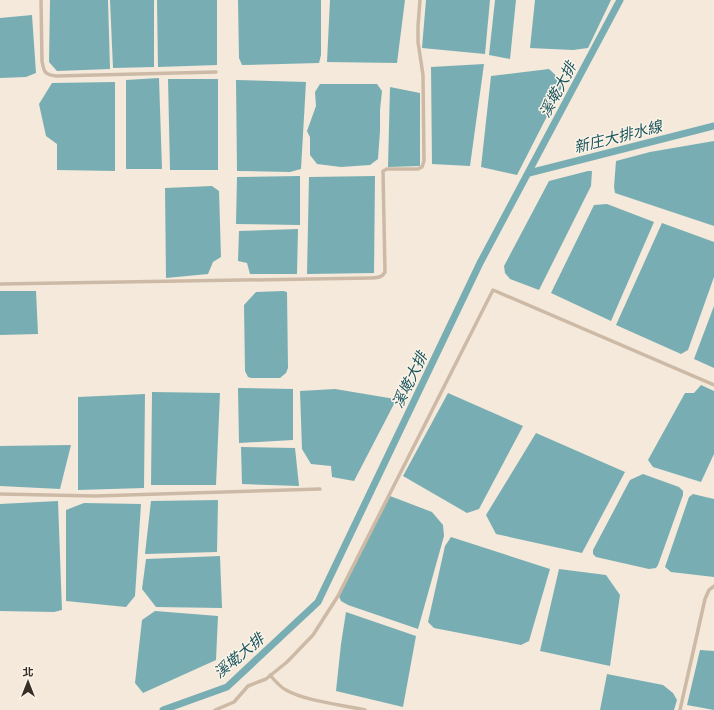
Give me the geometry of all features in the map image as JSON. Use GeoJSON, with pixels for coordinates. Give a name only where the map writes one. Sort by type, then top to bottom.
{"type":"FeatureCollection","features":[{"type":"Feature","properties":{"kind":"lane"},"geometry":{"type":"LineString","coordinates":[[41,0],[42,61],[44,71],[48,74],[56,76],[216,72]]}},
{"type":"Feature","properties":{"kind":"lane"},"geometry":{"type":"LineString","coordinates":[[0,284],[355,279],[379,278],[383,276],[385,272],[383,172],[387,169],[418,169],[422,167],[424,161],[423,75],[418,42],[420,0]]}},
{"type":"Feature","properties":{"kind":"lane"},"geometry":{"type":"LineString","coordinates":[[215,710],[234,702],[248,686],[270,676],[287,662],[313,635],[338,596],[493,290],[714,385]]}},
{"type":"Feature","properties":{"kind":"lane"},"geometry":{"type":"LineString","coordinates":[[0,494],[94,496],[320,489]]}},
{"type":"Feature","properties":{"kind":"lane"},"geometry":{"type":"LineString","coordinates":[[680,710],[705,599],[709,590],[714,586]]}},
{"type":"Feature","properties":{"kind":"lane"},"geometry":{"type":"LineString","coordinates":[[270,676],[287,691],[310,698],[365,710]]}},
{"type":"Feature","properties":{"kind":"water"},"geometry":{"type":"Polygon","coordinates":[[[50,0],[108,0],[110,69],[57,71],[49,62],[50,0]]]}},
{"type":"Feature","properties":{"kind":"water"},"geometry":{"type":"Polygon","coordinates":[[[110,0],[154,0],[154,67],[113,68],[110,0]]]}},
{"type":"Feature","properties":{"kind":"water"},"geometry":{"type":"Polygon","coordinates":[[[157,0],[217,0],[217,65],[158,67],[157,0]]]}},
{"type":"Feature","properties":{"kind":"water"},"geometry":{"type":"Polygon","coordinates":[[[238,0],[321,0],[321,55],[319,63],[242,65],[239,58],[238,0]]]}},
{"type":"Feature","properties":{"kind":"water"},"geometry":{"type":"Polygon","coordinates":[[[330,0],[405,0],[397,63],[327,62],[330,0]]]}},
{"type":"Feature","properties":{"kind":"water"},"geometry":{"type":"Polygon","coordinates":[[[426,0],[490,0],[485,54],[422,48],[426,0]]]}},
{"type":"Feature","properties":{"kind":"water"},"geometry":{"type":"Polygon","coordinates":[[[495,0],[516,0],[510,59],[489,55],[495,0]]]}},
{"type":"Feature","properties":{"kind":"water"},"geometry":{"type":"Polygon","coordinates":[[[535,0],[611,0],[588,48],[573,50],[530,48],[535,0]]]}},
{"type":"Feature","properties":{"kind":"water"},"geometry":{"type":"Polygon","coordinates":[[[32,15],[36,73],[26,77],[0,78],[0,18],[32,15]]]}},
{"type":"Feature","properties":{"kind":"water"},"geometry":{"type":"Polygon","coordinates":[[[484,64],[470,166],[432,164],[431,67],[484,64]]]}},
{"type":"Feature","properties":{"kind":"water"},"geometry":{"type":"Polygon","coordinates":[[[549,69],[564,83],[517,175],[481,167],[491,76],[549,69]]]}},
{"type":"Feature","properties":{"kind":"water"},"geometry":{"type":"Polygon","coordinates":[[[159,78],[162,169],[126,169],[126,80],[159,78]]]}},
{"type":"Feature","properties":{"kind":"water"},"geometry":{"type":"Polygon","coordinates":[[[168,79],[218,79],[218,170],[170,170],[168,79]]]}},
{"type":"Feature","properties":{"kind":"water"},"geometry":{"type":"Polygon","coordinates":[[[236,80],[306,82],[301,169],[290,172],[237,171],[236,80]]]}},
{"type":"Feature","properties":{"kind":"water"},"geometry":{"type":"Polygon","coordinates":[[[115,82],[115,171],[57,170],[57,144],[46,136],[39,104],[52,83],[115,82]]]}},
{"type":"Feature","properties":{"kind":"water"},"geometry":{"type":"Polygon","coordinates":[[[320,84],[377,84],[382,91],[378,159],[370,165],[341,167],[317,164],[310,155],[310,137],[307,131],[316,106],[315,92],[320,84]]]}},
{"type":"Feature","properties":{"kind":"water"},"geometry":{"type":"Polygon","coordinates":[[[390,87],[420,93],[420,166],[388,167],[390,87]]]}},
{"type":"Feature","properties":{"kind":"water"},"geometry":{"type":"Polygon","coordinates":[[[714,141],[714,226],[615,193],[616,161],[650,152],[714,141]]]}},
{"type":"Feature","properties":{"kind":"water"},"geometry":{"type":"Polygon","coordinates":[[[592,171],[591,186],[539,290],[510,279],[505,273],[504,266],[549,181],[592,171]]]}},
{"type":"Feature","properties":{"kind":"water"},"geometry":{"type":"Polygon","coordinates":[[[300,176],[300,225],[236,224],[237,177],[300,176]]]}},
{"type":"Feature","properties":{"kind":"water"},"geometry":{"type":"Polygon","coordinates":[[[375,176],[374,273],[307,274],[309,177],[375,176]]]}},
{"type":"Feature","properties":{"kind":"water"},"geometry":{"type":"Polygon","coordinates":[[[212,186],[219,191],[221,257],[213,262],[208,274],[166,278],[165,188],[212,186]]]}},
{"type":"Feature","properties":{"kind":"water"},"geometry":{"type":"Polygon","coordinates":[[[607,204],[654,222],[611,321],[551,293],[594,205],[607,204]]]}},
{"type":"Feature","properties":{"kind":"water"},"geometry":{"type":"Polygon","coordinates":[[[662,223],[714,242],[714,277],[688,350],[681,354],[616,325],[662,223]]]}},
{"type":"Feature","properties":{"kind":"water"},"geometry":{"type":"Polygon","coordinates":[[[298,229],[297,274],[250,274],[247,263],[238,261],[239,231],[298,229]]]}},
{"type":"Feature","properties":{"kind":"water"},"geometry":{"type":"Polygon","coordinates":[[[0,291],[36,291],[38,334],[0,335],[0,291]]]}},
{"type":"Feature","properties":{"kind":"water"},"geometry":{"type":"Polygon","coordinates":[[[256,292],[287,292],[288,368],[286,373],[280,378],[248,377],[245,371],[244,305],[256,292]]]}},
{"type":"Feature","properties":{"kind":"water"},"geometry":{"type":"Polygon","coordinates":[[[714,306],[714,368],[694,359],[714,306]]]}},
{"type":"Feature","properties":{"kind":"water"},"geometry":{"type":"Polygon","coordinates":[[[701,385],[714,391],[714,454],[701,482],[653,467],[648,460],[685,393],[694,393],[701,385]]]}},
{"type":"Feature","properties":{"kind":"water"},"geometry":{"type":"Polygon","coordinates":[[[238,388],[293,389],[293,440],[239,443],[238,388]]]}},
{"type":"Feature","properties":{"kind":"water"},"geometry":{"type":"Polygon","coordinates":[[[335,389],[395,399],[394,404],[354,481],[332,477],[331,466],[311,464],[302,449],[300,391],[335,389]]]}},
{"type":"Feature","properties":{"kind":"water"},"geometry":{"type":"Polygon","coordinates":[[[152,392],[220,393],[216,485],[151,485],[152,392]]]}},
{"type":"Feature","properties":{"kind":"water"},"geometry":{"type":"Polygon","coordinates":[[[448,393],[523,426],[479,509],[467,513],[403,476],[448,393]]]}},
{"type":"Feature","properties":{"kind":"water"},"geometry":{"type":"Polygon","coordinates":[[[145,394],[144,488],[78,490],[78,397],[145,394]]]}},
{"type":"Feature","properties":{"kind":"water"},"geometry":{"type":"Polygon","coordinates":[[[536,433],[625,472],[582,553],[496,534],[486,515],[536,433]]]}},
{"type":"Feature","properties":{"kind":"water"},"geometry":{"type":"Polygon","coordinates":[[[71,445],[60,489],[0,486],[0,446],[71,445]]]}},
{"type":"Feature","properties":{"kind":"water"},"geometry":{"type":"Polygon","coordinates":[[[241,447],[295,448],[299,486],[242,484],[241,447]]]}},
{"type":"Feature","properties":{"kind":"water"},"geometry":{"type":"Polygon","coordinates":[[[643,474],[679,487],[683,491],[683,495],[658,565],[656,568],[649,569],[596,557],[593,554],[593,550],[630,480],[643,474]]]}},
{"type":"Feature","properties":{"kind":"water"},"geometry":{"type":"Polygon","coordinates":[[[693,494],[714,499],[714,577],[671,572],[665,567],[689,497],[693,494]]]}},
{"type":"Feature","properties":{"kind":"water"},"geometry":{"type":"Polygon","coordinates":[[[390,496],[432,512],[443,525],[444,536],[418,629],[348,605],[341,601],[338,594],[390,496]]]}},
{"type":"Feature","properties":{"kind":"water"},"geometry":{"type":"Polygon","coordinates":[[[218,500],[217,552],[145,554],[151,501],[218,500]]]}},
{"type":"Feature","properties":{"kind":"water"},"geometry":{"type":"Polygon","coordinates":[[[58,501],[62,610],[54,612],[0,611],[0,504],[58,501]]]}},
{"type":"Feature","properties":{"kind":"water"},"geometry":{"type":"Polygon","coordinates":[[[84,503],[141,504],[135,596],[126,607],[66,601],[66,510],[84,503]]]}},
{"type":"Feature","properties":{"kind":"water"},"geometry":{"type":"Polygon","coordinates":[[[451,537],[550,569],[529,641],[521,645],[434,628],[428,622],[445,546],[451,537]]]}},
{"type":"Feature","properties":{"kind":"water"},"geometry":{"type":"Polygon","coordinates":[[[220,556],[222,608],[156,607],[142,589],[146,559],[220,556]]]}},
{"type":"Feature","properties":{"kind":"water"},"geometry":{"type":"Polygon","coordinates":[[[559,569],[606,575],[620,595],[610,666],[540,651],[559,569]]]}},
{"type":"Feature","properties":{"kind":"water"},"geometry":{"type":"Polygon","coordinates":[[[155,611],[218,616],[216,660],[143,693],[135,683],[142,620],[155,611]]]}},
{"type":"Feature","properties":{"kind":"water"},"geometry":{"type":"Polygon","coordinates":[[[346,612],[416,636],[403,707],[336,691],[346,612]]]}},
{"type":"Feature","properties":{"kind":"water"},"geometry":{"type":"Polygon","coordinates":[[[700,650],[714,651],[714,710],[687,705],[700,650]]]}},
{"type":"Feature","properties":{"kind":"water"},"geometry":{"type":"Polygon","coordinates":[[[607,674],[663,685],[673,693],[677,700],[674,710],[600,710],[607,674]]]}},
{"type":"Feature","properties":{"kind":"waterway","name":"溪墘大排"},"geometry":{"type":"LineString","coordinates":[[163,710],[227,687],[318,602],[480,263],[620,0]]}},
{"type":"Feature","properties":{"kind":"waterway","name":"新庄大排水線"},"geometry":{"type":"LineString","coordinates":[[529,173],[714,126]]}}]}
